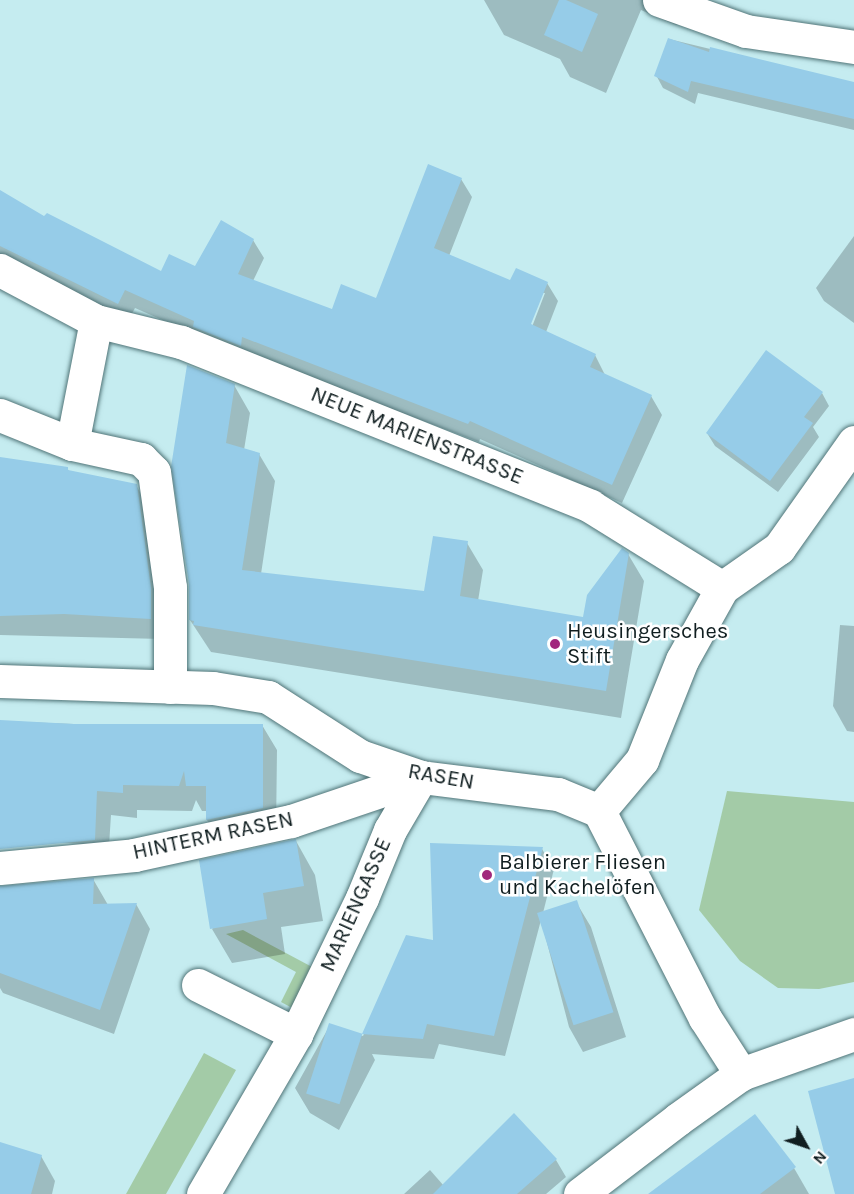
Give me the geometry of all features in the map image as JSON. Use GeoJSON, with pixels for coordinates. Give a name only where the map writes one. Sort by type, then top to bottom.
{"type":"FeatureCollection","features":[{"type":"Feature","properties":{"kind":"street"},"geometry":{"type":"LineString","coordinates":[[659,0],[746,31],[854,47]]}},
{"type":"Feature","properties":{"kind":"street","name":"NEUE MARIENSTRASSE"},"geometry":{"type":"LineString","coordinates":[[0,270],[96,321],[181,342],[590,506],[722,588]]}},
{"type":"Feature","properties":{"kind":"street"},"geometry":{"type":"LineString","coordinates":[[72,444],[96,321]]}},
{"type":"Feature","properties":{"kind":"street"},"geometry":{"type":"LineString","coordinates":[[0,415],[72,444],[141,459],[154,472],[170,587],[170,687]]}},
{"type":"Feature","properties":{"kind":"street"},"geometry":{"type":"LineString","coordinates":[[741,1074],[705,1018],[599,811],[642,760],[682,660],[722,588],[779,548],[854,442]]}},
{"type":"Feature","properties":{"kind":"street","name":"RASEN"},"geometry":{"type":"LineString","coordinates":[[0,681],[213,688],[268,697],[360,756],[421,777],[558,794],[599,811]]}},
{"type":"Feature","properties":{"kind":"street","name":"HINTERM RASEN"},"geometry":{"type":"LineString","coordinates":[[0,868],[112,857],[157,850],[291,821],[421,777]]}},
{"type":"Feature","properties":{"kind":"street","name":"MARIENGASSE"},"geometry":{"type":"LineString","coordinates":[[203,1194],[296,1034],[363,898],[390,830],[421,777]]}},
{"type":"Feature","properties":{"kind":"street"},"geometry":{"type":"LineString","coordinates":[[198,985],[296,1034]]}},
{"type":"Feature","properties":{"kind":"street"},"geometry":{"type":"LineString","coordinates":[[580,1194],[741,1074],[854,1034]]}},
{"type":"Feature","properties":{"kind":"green space"},"geometry":{"type":"Polygon","coordinates":[[[727,791],[854,802],[854,982],[819,989],[778,988],[740,961],[699,910],[727,791]]]}},
{"type":"Feature","properties":{"kind":"green space"},"geometry":{"type":"Polygon","coordinates":[[[243,930],[314,968],[294,1009],[281,1002],[296,972],[226,934],[243,930]]]}},
{"type":"Feature","properties":{"kind":"green space"},"geometry":{"type":"Polygon","coordinates":[[[204,1053],[236,1070],[166,1194],[126,1194],[204,1053]]]}},
{"type":"Feature","properties":{"kind":"building"},"geometry":{"type":"Polygon","coordinates":[[[559,0],[566,0],[598,14],[582,52],[544,35],[559,0]]]}},
{"type":"Feature","properties":{"kind":"building"},"geometry":{"type":"Polygon","coordinates":[[[668,38],[709,52],[710,47],[854,82],[854,119],[691,81],[688,92],[654,76],[668,38]]]}},
{"type":"Feature","properties":{"kind":"building"},"geometry":{"type":"Polygon","coordinates":[[[428,164],[462,178],[434,248],[510,280],[516,268],[548,282],[531,324],[596,354],[590,367],[652,395],[612,485],[470,421],[468,424],[242,337],[241,346],[193,327],[194,321],[125,290],[118,304],[0,246],[0,190],[44,216],[47,213],[161,271],[169,254],[195,266],[221,220],[254,239],[238,274],[332,309],[341,284],[376,298],[428,164]]]}},
{"type":"Feature","properties":{"kind":"building"},"geometry":{"type":"Polygon","coordinates":[[[766,350],[823,392],[804,417],[813,423],[770,481],[706,433],[766,350]]]}},
{"type":"Feature","properties":{"kind":"building"},"geometry":{"type":"Polygon","coordinates":[[[187,365],[235,384],[226,443],[260,453],[242,570],[424,591],[433,536],[468,541],[460,596],[583,617],[587,595],[622,548],[629,553],[606,691],[193,625],[194,621],[189,620],[189,584],[171,467],[187,365]]]}},
{"type":"Feature","properties":{"kind":"building"},"geometry":{"type":"Polygon","coordinates":[[[0,457],[68,467],[68,470],[137,484],[151,588],[151,619],[64,614],[0,616],[0,457]]]}},
{"type":"Feature","properties":{"kind":"building"},"geometry":{"type":"Polygon","coordinates":[[[0,720],[74,724],[263,724],[263,808],[206,820],[206,786],[186,786],[184,771],[179,786],[123,785],[123,793],[97,791],[95,840],[0,849],[0,720]]]}},
{"type":"Feature","properties":{"kind":"building"},"geometry":{"type":"Polygon","coordinates":[[[296,839],[304,886],[263,893],[267,919],[210,929],[199,860],[296,839]]]}},
{"type":"Feature","properties":{"kind":"building"},"geometry":{"type":"Polygon","coordinates":[[[430,843],[543,847],[494,1036],[427,1024],[423,1039],[362,1034],[406,935],[433,940],[430,843]]]}},
{"type":"Feature","properties":{"kind":"building"},"geometry":{"type":"Polygon","coordinates":[[[94,878],[93,904],[137,903],[100,1010],[0,973],[0,886],[94,878]]]}},
{"type":"Feature","properties":{"kind":"building"},"geometry":{"type":"Polygon","coordinates":[[[577,900],[613,1012],[574,1025],[537,913],[577,900]]]}},
{"type":"Feature","properties":{"kind":"building"},"geometry":{"type":"Polygon","coordinates":[[[329,1023],[362,1034],[339,1104],[306,1093],[329,1023]]]}},
{"type":"Feature","properties":{"kind":"building"},"geometry":{"type":"Polygon","coordinates":[[[854,1078],[854,1194],[835,1194],[808,1091],[854,1078]]]}},
{"type":"Feature","properties":{"kind":"building"},"geometry":{"type":"Polygon","coordinates":[[[514,1113],[557,1159],[517,1194],[433,1194],[514,1113]]]}},
{"type":"Feature","properties":{"kind":"building"},"geometry":{"type":"Polygon","coordinates":[[[755,1114],[796,1167],[760,1194],[648,1194],[755,1114]]]}},
{"type":"Feature","properties":{"kind":"building"},"geometry":{"type":"Polygon","coordinates":[[[0,1142],[42,1155],[31,1194],[0,1194],[0,1142]]]}},
{"type":"Feature","properties":{"kind":"place","name":"Heusingersches Stift"},"geometry":{"type":"Point","coordinates":[555,644]}},
{"type":"Feature","properties":{"kind":"place","name":"Balbierer Fliesen und Kachelöfen"},"geometry":{"type":"Point","coordinates":[487,875]}}]}
